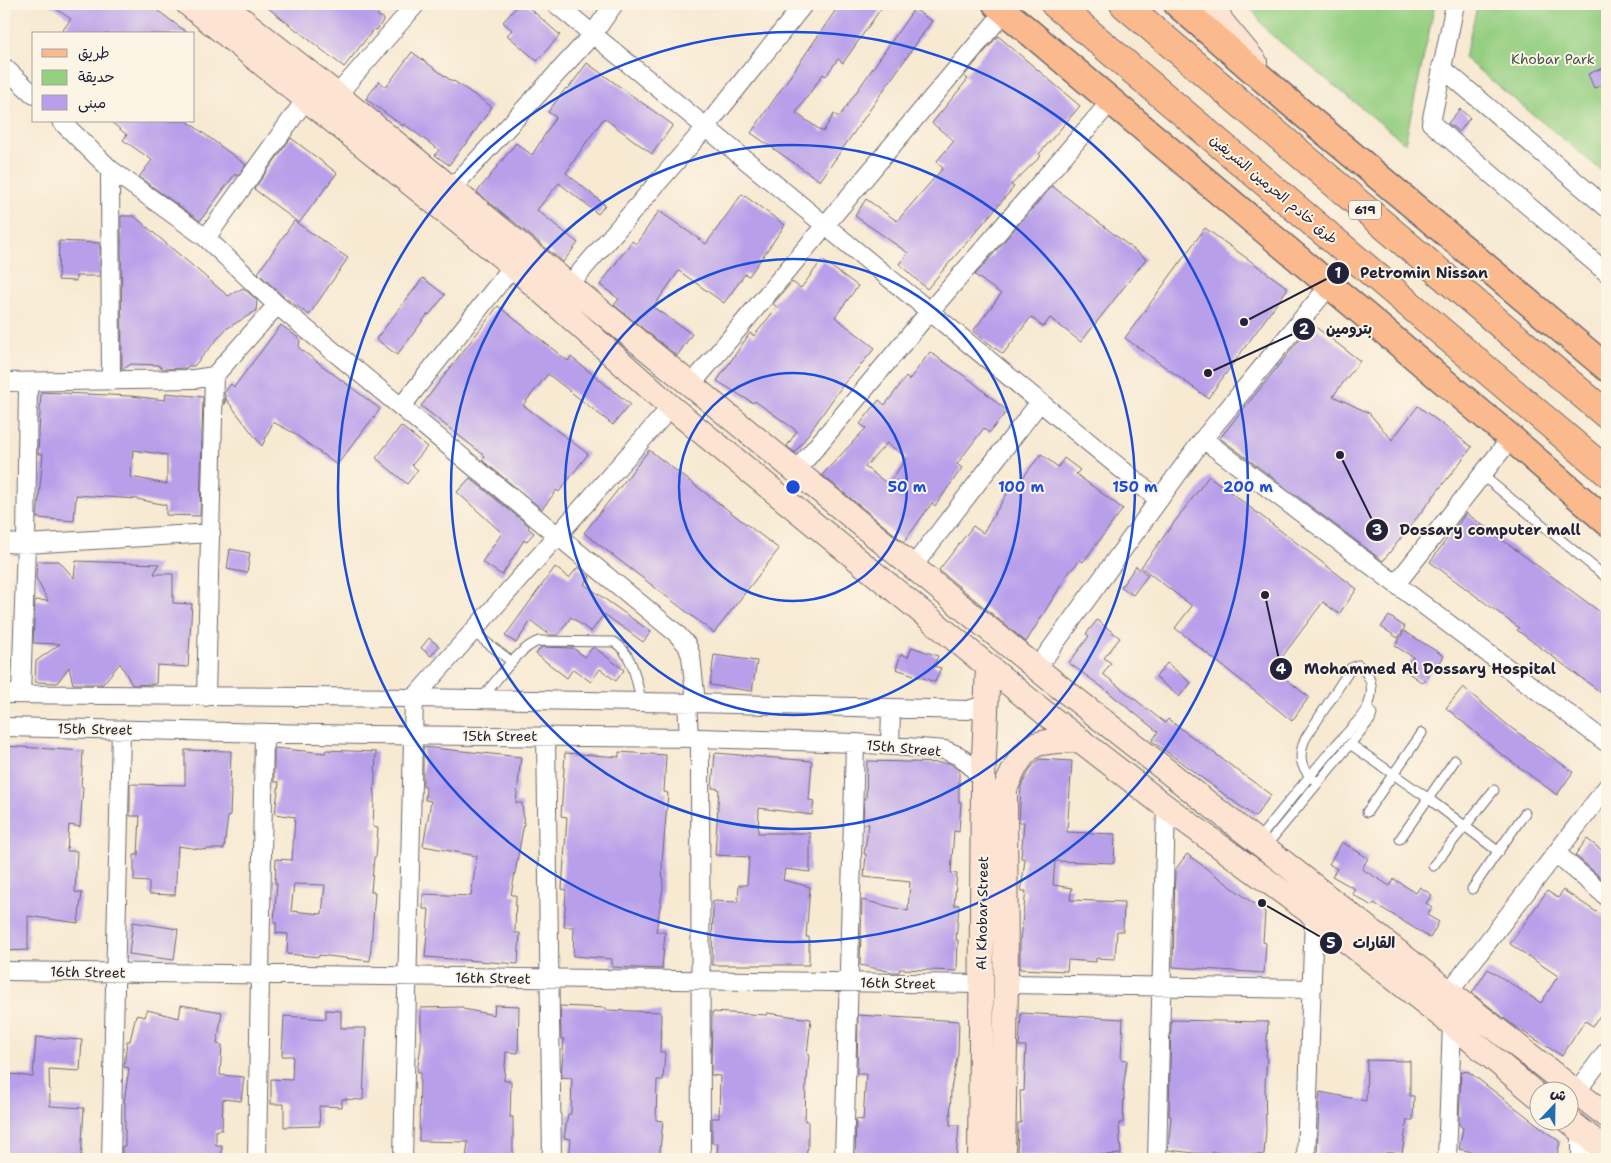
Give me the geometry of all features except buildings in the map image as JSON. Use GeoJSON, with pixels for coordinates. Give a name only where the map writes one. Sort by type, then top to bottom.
{"type":"FeatureCollection","features":[{"type":"Feature","properties":{"kind":"highway","name":"طرق خادم الحرمين الشريفين"},"geometry":{"type":"LineString","coordinates":[[1055,4],[1607,472]]}},
{"type":"Feature","properties":{"kind":"highway","name":"619"},"geometry":{"type":"LineString","coordinates":[[1124,4],[1607,415]]}},
{"type":"Feature","properties":{"kind":"main road"},"geometry":{"type":"LineString","coordinates":[[1040,4],[1210,136]]}},
{"type":"Feature","properties":{"kind":"main road"},"geometry":{"type":"LineString","coordinates":[[1176,4],[1288,101],[1607,368]]}},
{"type":"Feature","properties":{"kind":"main road"},"geometry":{"type":"LineString","coordinates":[[1001,8],[1511,438],[1607,522]]}},
{"type":"Feature","properties":{"kind":"street"},"geometry":{"type":"LineString","coordinates":[[188,4],[512,266],[671,406],[988,666],[1166,807],[1314,915],[1452,1024],[1528,1088]]}},
{"type":"Feature","properties":{"kind":"street"},"geometry":{"type":"LineString","coordinates":[[223,4],[337,95],[1037,668],[1561,1080]]}},
{"type":"Feature","properties":{"kind":"street"},"geometry":{"type":"LineString","coordinates":[[337,95],[416,4]]}},
{"type":"Feature","properties":{"kind":"street"},"geometry":{"type":"LineString","coordinates":[[556,4],[1159,500]]}},
{"type":"Feature","properties":{"kind":"street"},"geometry":{"type":"LineString","coordinates":[[451,189],[593,34],[614,4]]}},
{"type":"Feature","properties":{"kind":"street"},"geometry":{"type":"LineString","coordinates":[[569,285],[706,127],[804,4]]}},
{"type":"Feature","properties":{"kind":"street"},"geometry":{"type":"LineString","coordinates":[[1216,4],[1221,21],[1288,101]]}},
{"type":"Feature","properties":{"kind":"street"},"geometry":{"type":"LineString","coordinates":[[1454,4],[1430,123],[1607,273]]}},
{"type":"Feature","properties":{"kind":"street"},"geometry":{"type":"LineString","coordinates":[[691,384],[825,225],[1001,8]]}},
{"type":"Feature","properties":{"kind":"street"},"geometry":{"type":"LineString","coordinates":[[4,67],[32,93]]}},
{"type":"Feature","properties":{"kind":"street"},"geometry":{"type":"LineString","coordinates":[[1442,67],[1607,208]]}},
{"type":"Feature","properties":{"kind":"street"},"geometry":{"type":"LineString","coordinates":[[206,238],[306,99]]}},
{"type":"Feature","properties":{"kind":"street"},"geometry":{"type":"LineString","coordinates":[[796,471],[930,311],[1111,101]]}},
{"type":"Feature","properties":{"kind":"street"},"geometry":{"type":"LineString","coordinates":[[62,122],[110,169],[206,238],[277,305],[558,535],[676,633],[687,645],[691,656],[691,703],[694,737],[700,980],[701,1159]]}},
{"type":"Feature","properties":{"kind":"street"},"geometry":{"type":"LineString","coordinates":[[110,169],[110,381]]}},
{"type":"Feature","properties":{"kind":"street"},"geometry":{"type":"LineString","coordinates":[[401,407],[512,266]]}},
{"type":"Feature","properties":{"kind":"street"},"geometry":{"type":"LineString","coordinates":[[1037,668],[1203,439],[1330,285]]}},
{"type":"Feature","properties":{"kind":"street"},"geometry":{"type":"LineString","coordinates":[[4,382],[194,379],[214,376],[277,305]]}},
{"type":"Feature","properties":{"kind":"street"},"geometry":{"type":"LineString","coordinates":[[206,697],[214,376]]}},
{"type":"Feature","properties":{"kind":"street"},"geometry":{"type":"LineString","coordinates":[[28,382],[26,544],[12,694],[414,698],[968,710],[987,704]]}},
{"type":"Feature","properties":{"kind":"street"},"geometry":{"type":"LineString","coordinates":[[912,566],[1040,402]]}},
{"type":"Feature","properties":{"kind":"street"},"geometry":{"type":"LineString","coordinates":[[403,1159],[414,698],[671,406]]}},
{"type":"Feature","properties":{"kind":"street"},"geometry":{"type":"LineString","coordinates":[[1396,584],[1511,438]]}},
{"type":"Feature","properties":{"kind":"street"},"geometry":{"type":"LineString","coordinates":[[1203,439],[1607,743]]}},
{"type":"Feature","properties":{"kind":"street"},"geometry":{"type":"LineString","coordinates":[[4,544],[211,533]]}},
{"type":"Feature","properties":{"kind":"street","name":"Al Khobar Street"},"geometry":{"type":"LineString","coordinates":[[988,666],[984,782],[994,851],[1006,984],[1004,1159]]}},
{"type":"Feature","properties":{"kind":"street"},"geometry":{"type":"LineString","coordinates":[[890,746],[891,709]]}},
{"type":"Feature","properties":{"kind":"street","name":"15th Street"},"geometry":{"type":"LineString","coordinates":[[4,727],[413,736],[694,737],[855,743],[945,750],[959,756],[972,767],[984,782]]}},
{"type":"Feature","properties":{"kind":"street"},"geometry":{"type":"LineString","coordinates":[[111,1159],[121,730]]}},
{"type":"Feature","properties":{"kind":"street"},"geometry":{"type":"LineString","coordinates":[[257,1159],[264,733]]}},
{"type":"Feature","properties":{"kind":"street"},"geometry":{"type":"LineString","coordinates":[[546,737],[552,1159]]}},
{"type":"Feature","properties":{"kind":"street","name":"Al Khobar Street"},"geometry":{"type":"LineString","coordinates":[[980,1159],[981,984],[994,851],[1005,789],[1015,765],[1034,746],[1052,742],[1081,740]]}},
{"type":"Feature","properties":{"kind":"street"},"geometry":{"type":"LineString","coordinates":[[844,1159],[855,743]]}},
{"type":"Feature","properties":{"kind":"street"},"geometry":{"type":"LineString","coordinates":[[1447,1159],[1452,1024],[1449,992],[1607,787]]}},
{"type":"Feature","properties":{"kind":"street"},"geometry":{"type":"LineString","coordinates":[[1157,1159],[1166,807]]}},
{"type":"Feature","properties":{"kind":"street"},"geometry":{"type":"LineString","coordinates":[[1556,854],[1607,897]]}},
{"type":"Feature","properties":{"kind":"street"},"geometry":{"type":"LineString","coordinates":[[1306,1159],[1314,915]]}},
{"type":"Feature","properties":{"kind":"street","name":"16th Street"},"geometry":{"type":"LineString","coordinates":[[4,971],[981,984]]}},
{"type":"Feature","properties":{"kind":"street"},"geometry":{"type":"LineString","coordinates":[[1006,984],[1312,989]]}},
{"type":"Feature","properties":{"kind":"street"},"geometry":{"type":"LineString","coordinates":[[1578,1089],[1607,1051]]}},
{"type":"Feature","properties":{"kind":"street"},"geometry":{"type":"LineString","coordinates":[[1578,1094],[1607,1116]]}},
{"type":"Feature","properties":{"kind":"street"},"geometry":{"type":"LineString","coordinates":[[1578,1129],[1607,1151]]}},
{"type":"Feature","properties":{"kind":"street"},"geometry":{"type":"LineString","coordinates":[[1575,1130],[1581,1159]]}},
{"type":"Feature","properties":{"kind":"lane"},"geometry":{"type":"LineString","coordinates":[[1482,475],[1607,578]]}},
{"type":"Feature","properties":{"kind":"lane"},"geometry":{"type":"LineString","coordinates":[[473,632],[512,662]]}},
{"type":"Feature","properties":{"kind":"lane"},"geometry":{"type":"LineString","coordinates":[[480,700],[512,662],[531,644],[539,641],[614,642],[622,647],[628,656],[642,703]]}},
{"type":"Feature","properties":{"kind":"lane"},"geometry":{"type":"LineString","coordinates":[[1261,844],[1309,776],[1367,708],[1372,690],[1370,678],[1365,670],[1358,665],[1351,668],[1305,739],[1300,756],[1302,764],[1309,776],[1318,783]]}},
{"type":"Feature","properties":{"kind":"lane"},"geometry":{"type":"LineString","coordinates":[[1261,844],[1318,783],[1370,720],[1372,714],[1367,708]]}},
{"type":"Feature","properties":{"kind":"lane"},"geometry":{"type":"LineString","coordinates":[[1367,812],[1422,733]]}},
{"type":"Feature","properties":{"kind":"lane"},"geometry":{"type":"LineString","coordinates":[[1350,744],[1429,799],[1499,852]]}},
{"type":"Feature","properties":{"kind":"lane"},"geometry":{"type":"LineString","coordinates":[[1400,839],[1455,760]]}},
{"type":"Feature","properties":{"kind":"lane"},"geometry":{"type":"LineString","coordinates":[[1434,866],[1494,790]]}},
{"type":"Feature","properties":{"kind":"lane"},"geometry":{"type":"LineString","coordinates":[[1472,889],[1524,813]]}},
{"type":"Feature","properties":{"kind":"green space"},"geometry":{"type":"Polygon","coordinates":[[[1248,4],[1435,4],[1405,143],[1268,32],[1248,4]]]}},
{"type":"Feature","properties":{"kind":"green space","name":"Khobar Park"},"geometry":{"type":"Polygon","coordinates":[[[1478,4],[1607,4],[1607,175],[1464,58],[1478,4]]]}},
{"type":"Feature","properties":{"kind":"place","name":"Petromin Nissan"},"geometry":{"type":"Point","coordinates":[1244,322]}},
{"type":"Feature","properties":{"kind":"place","name":"بترومين"},"geometry":{"type":"Point","coordinates":[1208,373]}},
{"type":"Feature","properties":{"kind":"place","name":"Dossary computer mall"},"geometry":{"type":"Point","coordinates":[1340,455]}},
{"type":"Feature","properties":{"kind":"place","name":"Mohammed Al Dossary Hospital"},"geometry":{"type":"Point","coordinates":[1265,595]}},
{"type":"Feature","properties":{"kind":"place","name":"القارات"},"geometry":{"type":"Point","coordinates":[1262,903]}}]}
